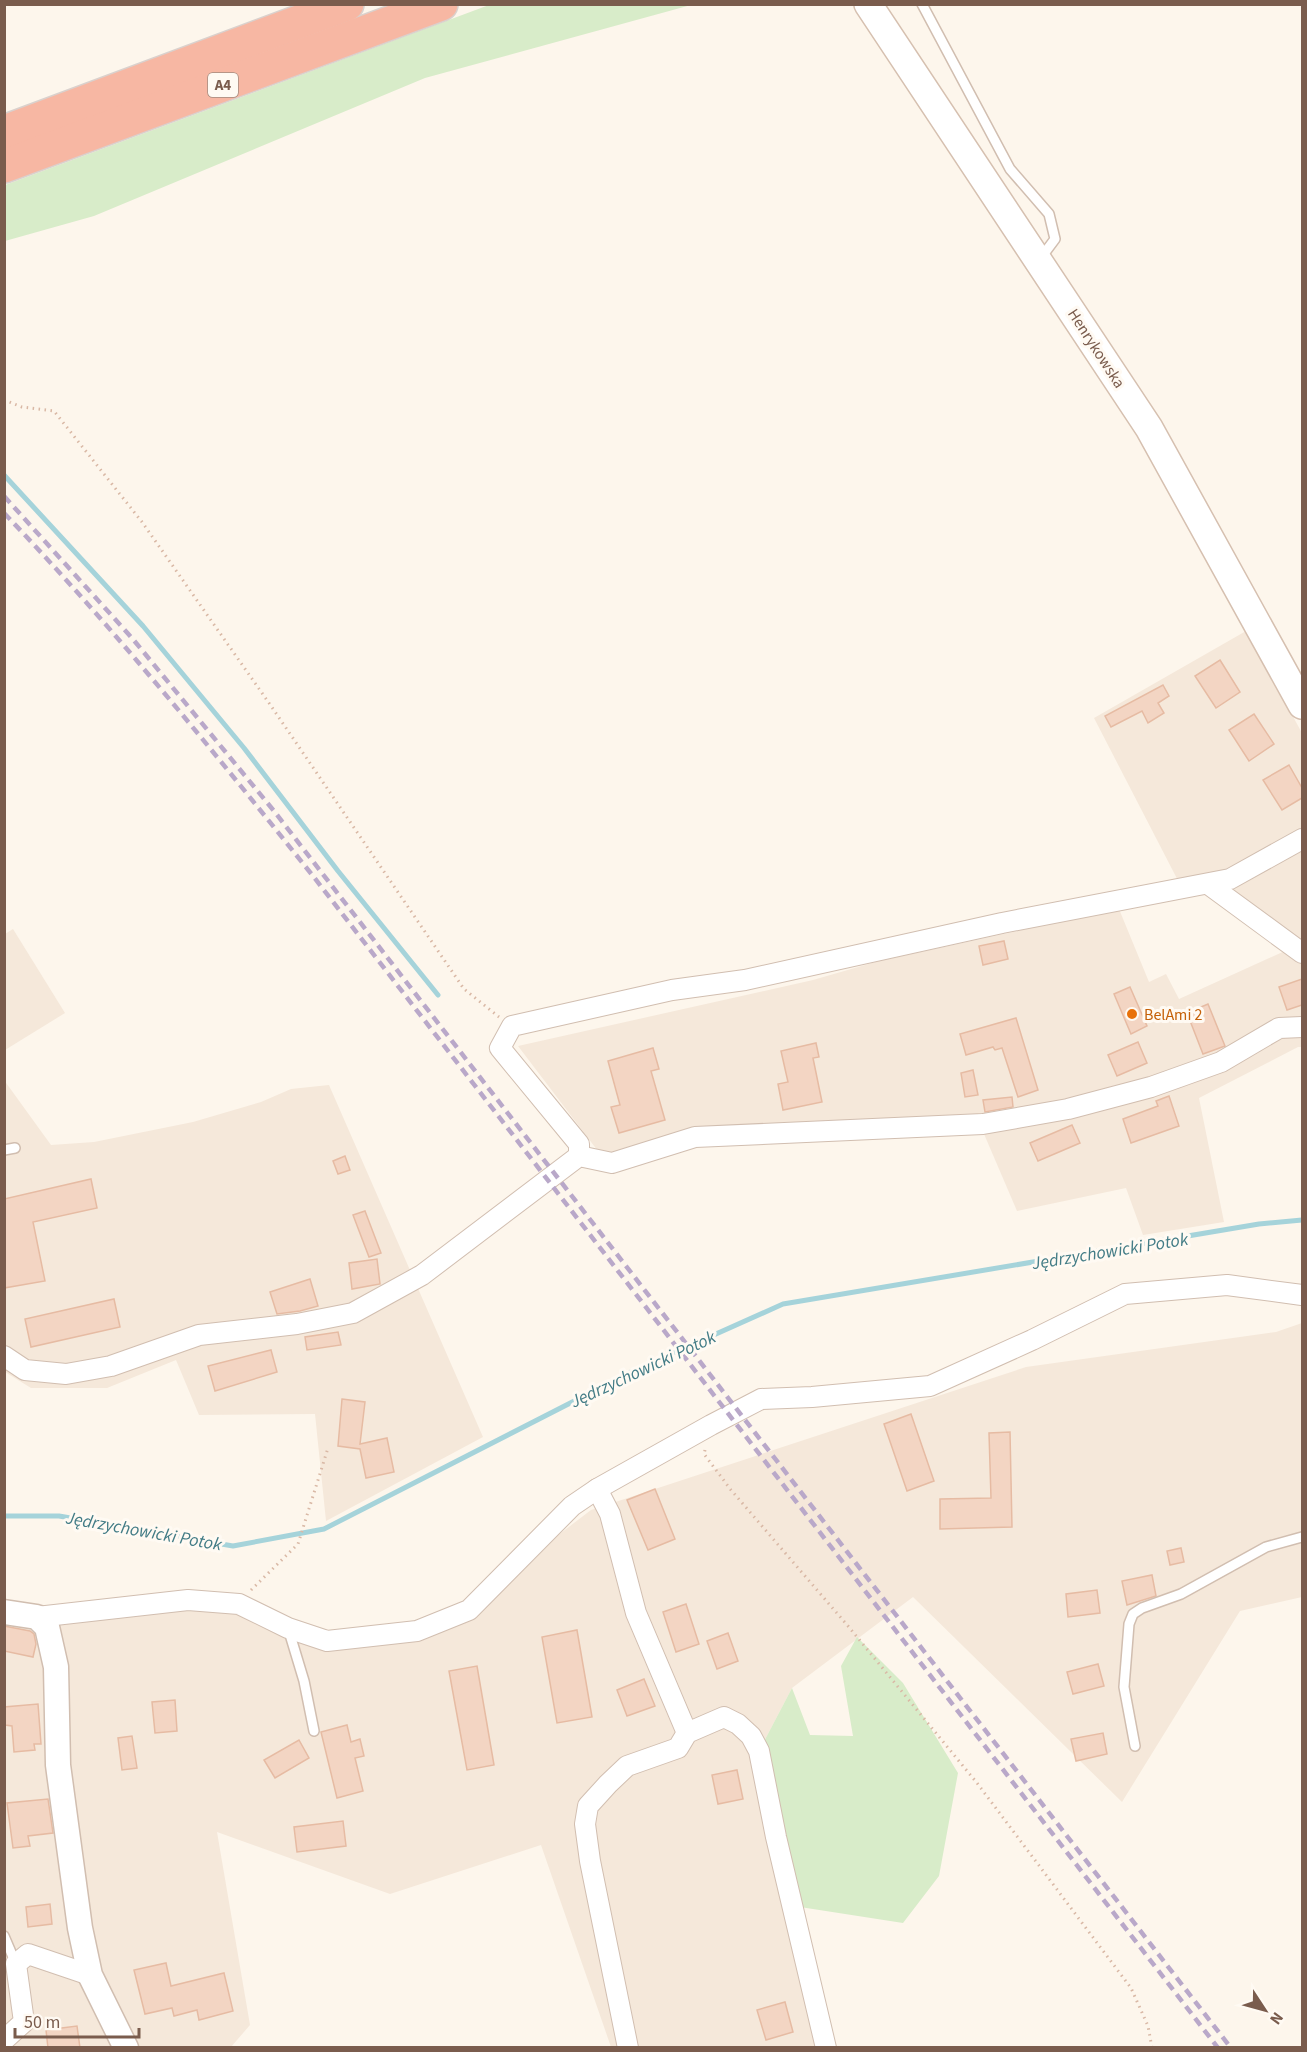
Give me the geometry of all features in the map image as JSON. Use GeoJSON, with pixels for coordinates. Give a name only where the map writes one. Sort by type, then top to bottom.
{"type":"FeatureCollection","features":[{"type":"Feature","properties":{"kind":"highway","name":"A4"},"geometry":{"type":"LineString","coordinates":[[4,132],[347,4]]}},
{"type":"Feature","properties":{"kind":"highway","name":"A4"},"geometry":{"type":"LineString","coordinates":[[4,166],[441,4]]}},
{"type":"Feature","properties":{"kind":"main road","name":"Henrykowska"},"geometry":{"type":"LineString","coordinates":[[868,4],[1149,428],[1302,705]]}},
{"type":"Feature","properties":{"kind":"street"},"geometry":{"type":"LineString","coordinates":[[579,1156],[579,1143],[500,1048],[512,1026],[672,990],[746,980],[1002,923],[1230,879],[1302,839]]}},
{"type":"Feature","properties":{"kind":"street"},"geometry":{"type":"LineString","coordinates":[[1208,884],[1302,952]]}},
{"type":"Feature","properties":{"kind":"street"},"geometry":{"type":"LineString","coordinates":[[4,1356],[25,1370],[66,1374],[111,1366],[199,1335],[297,1324],[353,1313],[423,1275],[579,1156],[612,1162],[695,1137],[983,1124],[1068,1109],[1151,1087],[1221,1062],[1279,1028],[1302,1027]]}},
{"type":"Feature","properties":{"kind":"street"},"geometry":{"type":"LineString","coordinates":[[4,1612],[37,1617],[188,1600],[239,1604],[288,1628],[327,1641],[417,1631],[469,1610],[572,1506],[597,1489],[761,1399],[813,1397],[930,1386],[1032,1340],[1125,1294],[1227,1285],[1302,1295]]}},
{"type":"Feature","properties":{"kind":"street"},"geometry":{"type":"LineString","coordinates":[[597,1489],[610,1514],[636,1612],[687,1733]]}},
{"type":"Feature","properties":{"kind":"street"},"geometry":{"type":"LineString","coordinates":[[37,1617],[47,1627],[56,1666],[58,1765],[75,1898],[90,1975],[126,2048]]}},
{"type":"Feature","properties":{"kind":"street"},"geometry":{"type":"LineString","coordinates":[[628,2048],[590,1861],[585,1824],[588,1806],[627,1766],[678,1748],[687,1733],[724,1717],[738,1724],[751,1736],[759,1751],[776,1837],[826,2048]]}},
{"type":"Feature","properties":{"kind":"street"},"geometry":{"type":"LineString","coordinates":[[4,2040],[24,2022],[16,1964],[28,1954],[90,1975]]}},
{"type":"Feature","properties":{"kind":"lane"},"geometry":{"type":"LineString","coordinates":[[922,4],[1010,169],[1049,214],[1055,239],[1039,260]]}},
{"type":"Feature","properties":{"kind":"lane"},"geometry":{"type":"LineString","coordinates":[[4,1150],[15,1148]]}},
{"type":"Feature","properties":{"kind":"lane"},"geometry":{"type":"LineString","coordinates":[[1135,1746],[1124,1687],[1129,1624],[1133,1614],[1142,1608],[1181,1594],[1266,1547],[1302,1537]]}},
{"type":"Feature","properties":{"kind":"lane"},"geometry":{"type":"LineString","coordinates":[[288,1628],[304,1681],[314,1731]]}},
{"type":"Feature","properties":{"kind":"lane"},"geometry":{"type":"LineString","coordinates":[[4,1936],[16,1964]]}},
{"type":"Feature","properties":{"kind":"path"},"geometry":{"type":"LineString","coordinates":[[4,400],[22,407],[54,411],[142,522],[276,713],[464,989],[512,1026]]}},
{"type":"Feature","properties":{"kind":"path"},"geometry":{"type":"LineString","coordinates":[[711,1425],[704,1454],[731,1490],[848,1626],[977,1783],[1131,1988],[1148,2026],[1152,2048]]}},
{"type":"Feature","properties":{"kind":"path"},"geometry":{"type":"LineString","coordinates":[[239,1604],[298,1544],[328,1449]]}},
{"type":"Feature","properties":{"kind":"shaded area"},"geometry":{"type":"Polygon","coordinates":[[[1246,631],[1302,733],[1302,1047],[1199,1098],[1224,1222],[1143,1235],[1126,1188],[1017,1211],[978,1120],[696,1130],[604,1159],[518,1046],[813,980],[879,961],[1119,909],[1149,982],[1166,974],[1179,999],[1287,950],[1203,894],[1187,898],[1094,718],[1246,631]]]}},
{"type":"Feature","properties":{"kind":"shaded area"},"geometry":{"type":"Polygon","coordinates":[[[13,929],[65,1013],[5,1050],[5,934],[13,929]]]}},
{"type":"Feature","properties":{"kind":"shaded area"},"geometry":{"type":"Polygon","coordinates":[[[4,1080],[51,1145],[94,1142],[193,1122],[261,1102],[291,1089],[329,1085],[483,1437],[326,1521],[315,1414],[199,1415],[176,1360],[107,1388],[31,1388],[5,1372],[4,1080]]]}},
{"type":"Feature","properties":{"kind":"shaded area"},"geometry":{"type":"Polygon","coordinates":[[[1302,1323],[1302,1597],[1240,1611],[1122,1802],[913,1597],[792,1688],[759,1751],[830,2047],[611,2047],[541,1845],[390,1894],[217,1832],[250,2025],[231,2047],[5,2048],[5,1615],[230,1601],[321,1637],[401,1633],[472,1601],[591,1510],[1026,1367],[1276,1332],[1302,1323]]]}},
{"type":"Feature","properties":{"kind":"green space"},"geometry":{"type":"Polygon","coordinates":[[[489,5],[691,5],[425,78],[94,216],[5,241],[5,185],[489,5]]]}},
{"type":"Feature","properties":{"kind":"green space"},"geometry":{"type":"Polygon","coordinates":[[[857,1637],[903,1683],[958,1773],[939,1876],[903,1923],[800,1907],[759,1751],[792,1688],[810,1735],[853,1736],[841,1666],[857,1637]]]}},
{"type":"Feature","properties":{"kind":"building"},"geometry":{"type":"Polygon","coordinates":[[[1220,660],[1240,692],[1216,708],[1195,676],[1220,660]]]}},
{"type":"Feature","properties":{"kind":"building"},"geometry":{"type":"Polygon","coordinates":[[[1163,685],[1169,696],[1158,703],[1164,713],[1148,723],[1142,711],[1111,727],[1105,716],[1163,685]]]}},
{"type":"Feature","properties":{"kind":"building"},"geometry":{"type":"Polygon","coordinates":[[[1254,714],[1274,744],[1249,761],[1229,730],[1254,714]]]}},
{"type":"Feature","properties":{"kind":"building"},"geometry":{"type":"Polygon","coordinates":[[[1289,765],[1302,788],[1302,798],[1282,810],[1263,780],[1289,765]]]}},
{"type":"Feature","properties":{"kind":"building"},"geometry":{"type":"Polygon","coordinates":[[[1004,941],[1008,959],[983,965],[979,946],[1004,941]]]}},
{"type":"Feature","properties":{"kind":"building"},"geometry":{"type":"Polygon","coordinates":[[[1302,979],[1302,1005],[1287,1010],[1279,987],[1302,979]]]}},
{"type":"Feature","properties":{"kind":"building","name":"BelAmi 2"},"geometry":{"type":"Polygon","coordinates":[[[1130,987],[1147,1026],[1131,1034],[1114,994],[1130,987]]]}},
{"type":"Feature","properties":{"kind":"building"},"geometry":{"type":"Polygon","coordinates":[[[1208,1004],[1225,1046],[1203,1054],[1187,1013],[1208,1004]]]}},
{"type":"Feature","properties":{"kind":"building"},"geometry":{"type":"Polygon","coordinates":[[[1016,1018],[1038,1090],[1018,1097],[1002,1048],[995,1050],[993,1047],[966,1055],[960,1034],[1016,1018]]]}},
{"type":"Feature","properties":{"kind":"building"},"geometry":{"type":"Polygon","coordinates":[[[1138,1042],[1147,1063],[1117,1076],[1108,1055],[1138,1042]]]}},
{"type":"Feature","properties":{"kind":"building"},"geometry":{"type":"Polygon","coordinates":[[[816,1043],[819,1057],[813,1058],[822,1102],[783,1110],[778,1084],[788,1082],[781,1051],[816,1043]]]}},
{"type":"Feature","properties":{"kind":"building"},"geometry":{"type":"Polygon","coordinates":[[[653,1048],[659,1069],[651,1071],[665,1120],[619,1133],[611,1107],[620,1105],[608,1061],[653,1048]]]}},
{"type":"Feature","properties":{"kind":"building"},"geometry":{"type":"Polygon","coordinates":[[[973,1070],[978,1095],[965,1097],[961,1073],[973,1070]]]}},
{"type":"Feature","properties":{"kind":"building"},"geometry":{"type":"Polygon","coordinates":[[[1169,1096],[1179,1126],[1131,1143],[1123,1119],[1158,1106],[1156,1101],[1169,1096]]]}},
{"type":"Feature","properties":{"kind":"building"},"geometry":{"type":"Polygon","coordinates":[[[1012,1097],[1013,1107],[985,1112],[983,1100],[1012,1097]]]}},
{"type":"Feature","properties":{"kind":"building"},"geometry":{"type":"Polygon","coordinates":[[[1072,1125],[1080,1143],[1038,1161],[1030,1143],[1072,1125]]]}},
{"type":"Feature","properties":{"kind":"building"},"geometry":{"type":"Polygon","coordinates":[[[345,1156],[350,1170],[338,1174],[333,1161],[345,1156]]]}},
{"type":"Feature","properties":{"kind":"building"},"geometry":{"type":"Polygon","coordinates":[[[91,1179],[97,1208],[33,1222],[45,1281],[4,1288],[4,1199],[91,1179]]]}},
{"type":"Feature","properties":{"kind":"building"},"geometry":{"type":"Polygon","coordinates":[[[365,1211],[381,1253],[369,1257],[353,1215],[365,1211]]]}},
{"type":"Feature","properties":{"kind":"building"},"geometry":{"type":"Polygon","coordinates":[[[377,1259],[380,1284],[352,1289],[349,1263],[377,1259]]]}},
{"type":"Feature","properties":{"kind":"building"},"geometry":{"type":"Polygon","coordinates":[[[310,1279],[318,1306],[277,1314],[270,1292],[310,1279]]]}},
{"type":"Feature","properties":{"kind":"building"},"geometry":{"type":"Polygon","coordinates":[[[114,1299],[120,1327],[31,1347],[25,1319],[114,1299]]]}},
{"type":"Feature","properties":{"kind":"building"},"geometry":{"type":"Polygon","coordinates":[[[338,1332],[341,1345],[307,1350],[305,1337],[338,1332]]]}},
{"type":"Feature","properties":{"kind":"building"},"geometry":{"type":"Polygon","coordinates":[[[271,1350],[277,1372],[215,1391],[208,1366],[271,1350]]]}},
{"type":"Feature","properties":{"kind":"building"},"geometry":{"type":"Polygon","coordinates":[[[342,1399],[365,1402],[360,1444],[387,1438],[394,1472],[366,1478],[360,1449],[338,1446],[342,1399]]]}},
{"type":"Feature","properties":{"kind":"building"},"geometry":{"type":"Polygon","coordinates":[[[911,1414],[934,1481],[907,1491],[884,1424],[911,1414]]]}},
{"type":"Feature","properties":{"kind":"building"},"geometry":{"type":"Polygon","coordinates":[[[1010,1432],[1012,1527],[940,1529],[940,1499],[991,1498],[989,1433],[1010,1432]]]}},
{"type":"Feature","properties":{"kind":"building"},"geometry":{"type":"Polygon","coordinates":[[[655,1489],[675,1539],[648,1550],[627,1500],[655,1489]]]}},
{"type":"Feature","properties":{"kind":"building"},"geometry":{"type":"Polygon","coordinates":[[[1181,1548],[1184,1562],[1170,1565],[1167,1551],[1181,1548]]]}},
{"type":"Feature","properties":{"kind":"building"},"geometry":{"type":"Polygon","coordinates":[[[1152,1575],[1156,1596],[1127,1605],[1122,1581],[1152,1575]]]}},
{"type":"Feature","properties":{"kind":"building"},"geometry":{"type":"Polygon","coordinates":[[[1097,1590],[1100,1613],[1068,1617],[1066,1594],[1097,1590]]]}},
{"type":"Feature","properties":{"kind":"building"},"geometry":{"type":"Polygon","coordinates":[[[686,1604],[699,1644],[676,1652],[663,1612],[686,1604]]]}},
{"type":"Feature","properties":{"kind":"building"},"geometry":{"type":"Polygon","coordinates":[[[4,1626],[30,1631],[34,1634],[36,1644],[33,1657],[4,1651],[4,1626]]]}},
{"type":"Feature","properties":{"kind":"building"},"geometry":{"type":"Polygon","coordinates":[[[577,1630],[592,1717],[557,1723],[542,1637],[577,1630]]]}},
{"type":"Feature","properties":{"kind":"building"},"geometry":{"type":"Polygon","coordinates":[[[728,1633],[738,1661],[717,1669],[707,1641],[728,1633]]]}},
{"type":"Feature","properties":{"kind":"building"},"geometry":{"type":"Polygon","coordinates":[[[1098,1664],[1104,1686],[1073,1694],[1067,1672],[1098,1664]]]}},
{"type":"Feature","properties":{"kind":"building"},"geometry":{"type":"Polygon","coordinates":[[[477,1666],[494,1765],[467,1770],[449,1671],[477,1666]]]}},
{"type":"Feature","properties":{"kind":"building"},"geometry":{"type":"Polygon","coordinates":[[[644,1679],[655,1706],[627,1716],[617,1690],[644,1679]]]}},
{"type":"Feature","properties":{"kind":"building"},"geometry":{"type":"Polygon","coordinates":[[[175,1700],[177,1731],[155,1733],[152,1702],[175,1700]]]}},
{"type":"Feature","properties":{"kind":"building"},"geometry":{"type":"Polygon","coordinates":[[[38,1704],[41,1744],[34,1744],[35,1750],[14,1752],[12,1726],[5,1725],[4,1707],[38,1704]]]}},
{"type":"Feature","properties":{"kind":"building"},"geometry":{"type":"Polygon","coordinates":[[[347,1725],[351,1742],[360,1739],[364,1756],[355,1758],[363,1791],[337,1798],[321,1732],[347,1725]]]}},
{"type":"Feature","properties":{"kind":"building"},"geometry":{"type":"Polygon","coordinates":[[[1103,1733],[1107,1754],[1076,1761],[1071,1739],[1103,1733]]]}},
{"type":"Feature","properties":{"kind":"building"},"geometry":{"type":"Polygon","coordinates":[[[132,1736],[137,1768],[122,1770],[118,1738],[132,1736]]]}},
{"type":"Feature","properties":{"kind":"building"},"geometry":{"type":"Polygon","coordinates":[[[299,1740],[309,1758],[275,1778],[264,1760],[299,1740]]]}},
{"type":"Feature","properties":{"kind":"building"},"geometry":{"type":"Polygon","coordinates":[[[737,1770],[743,1799],[718,1804],[712,1775],[737,1770]]]}},
{"type":"Feature","properties":{"kind":"building"},"geometry":{"type":"Polygon","coordinates":[[[48,1799],[53,1833],[28,1836],[30,1846],[13,1848],[7,1803],[48,1799]]]}},
{"type":"Feature","properties":{"kind":"building"},"geometry":{"type":"Polygon","coordinates":[[[343,1821],[346,1846],[297,1852],[294,1827],[343,1821]]]}},
{"type":"Feature","properties":{"kind":"building"},"geometry":{"type":"Polygon","coordinates":[[[50,1904],[52,1924],[28,1927],[26,1907],[50,1904]]]}},
{"type":"Feature","properties":{"kind":"building"},"geometry":{"type":"Polygon","coordinates":[[[166,1963],[171,1986],[224,1973],[233,2011],[199,2020],[197,2010],[174,2016],[172,2008],[145,2014],[134,1970],[166,1963]]]}},
{"type":"Feature","properties":{"kind":"building"},"geometry":{"type":"Polygon","coordinates":[[[785,2002],[793,2032],[766,2040],[757,2010],[785,2002]]]}},
{"type":"Feature","properties":{"kind":"building"},"geometry":{"type":"Polygon","coordinates":[[[77,2026],[80,2048],[48,2048],[46,2030],[77,2026]]]}},
{"type":"Feature","properties":{"kind":"waterway"},"geometry":{"type":"LineString","coordinates":[[4,475],[143,626],[244,748],[338,871],[438,995]]}},
{"type":"Feature","properties":{"kind":"waterway","name":"Jędrzychowicki Potok"},"geometry":{"type":"LineString","coordinates":[[4,1516],[59,1516],[233,1546],[324,1529],[631,1372],[783,1304],[1259,1224],[1302,1220]]}},
{"type":"Feature","properties":{"kind":"railway"},"geometry":{"type":"LineString","coordinates":[[4,496],[132,638],[274,811],[1231,2048]]}},
{"type":"Feature","properties":{"kind":"railway"},"geometry":{"type":"LineString","coordinates":[[4,513],[124,646],[313,876],[1218,2048]]}},
{"type":"Feature","properties":{"kind":"place","name":"BelAmi 2"},"geometry":{"type":"Point","coordinates":[1132,1014]}}]}
